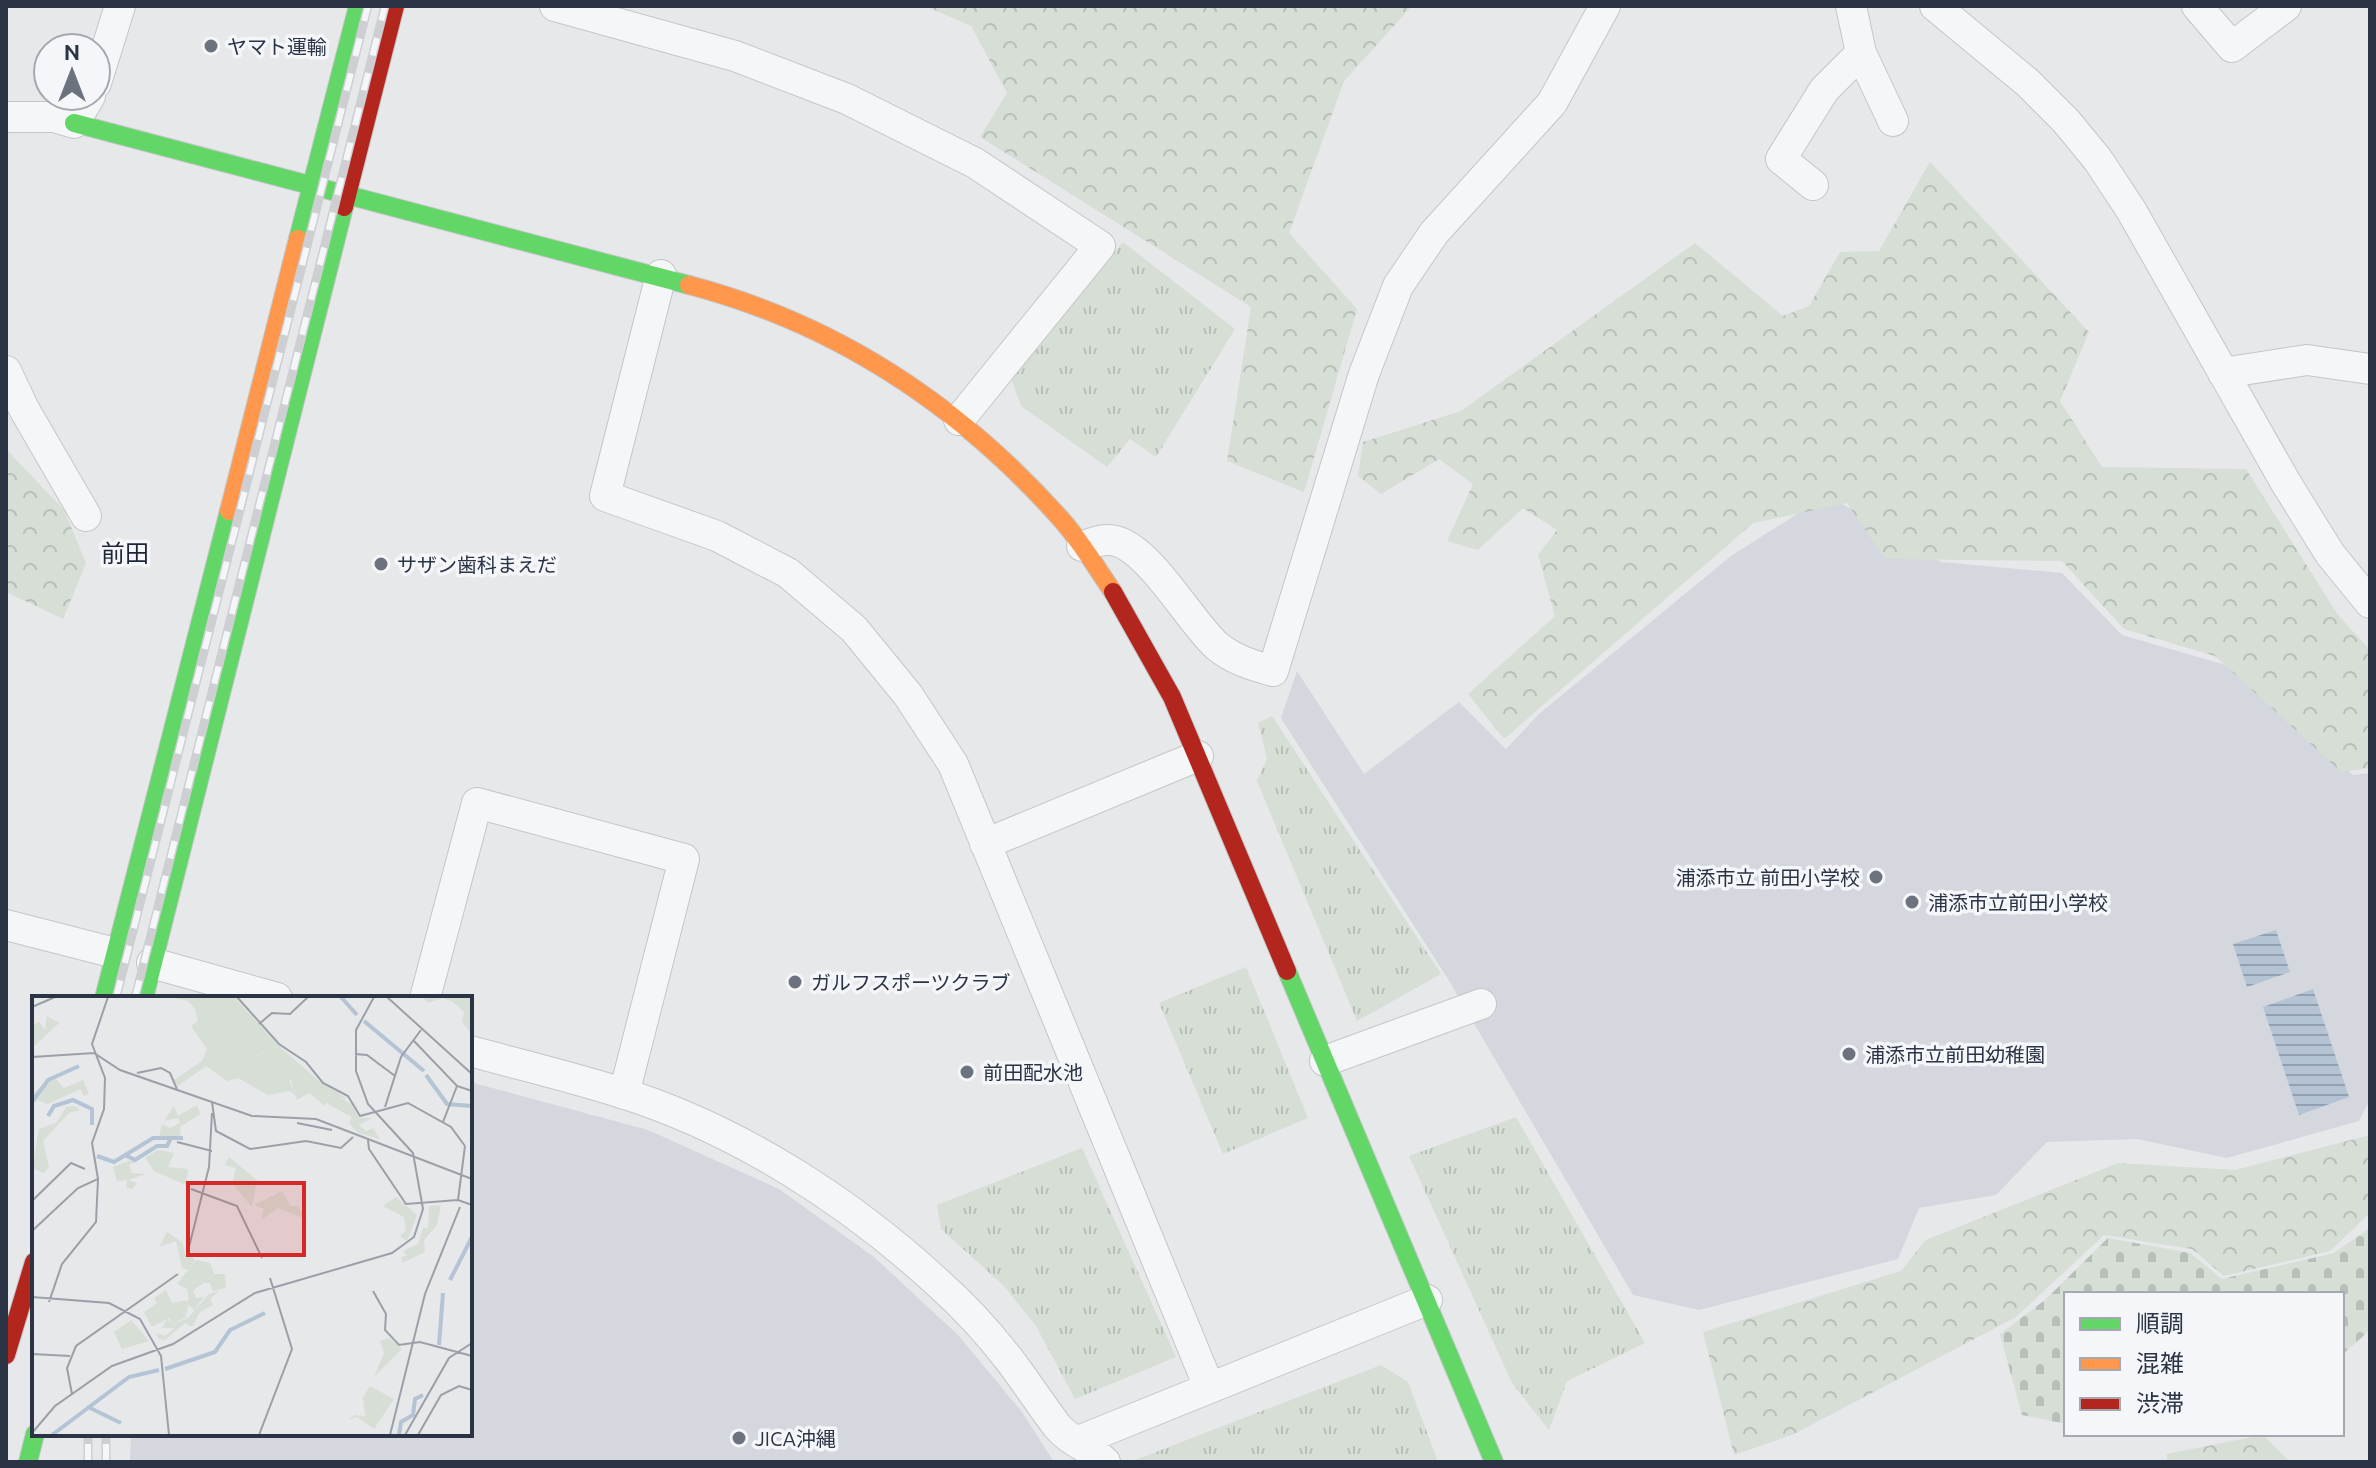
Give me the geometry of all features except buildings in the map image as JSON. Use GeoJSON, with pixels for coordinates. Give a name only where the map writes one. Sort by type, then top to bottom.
{"type":"FeatureCollection","features":[{"type":"Feature","properties":{"kind":"street"},"geometry":{"type":"LineString","coordinates":[[112,32],[120,6]]}},
{"type":"Feature","properties":{"kind":"street"},"geometry":{"type":"LineString","coordinates":[[104,996],[358,6]]}},
{"type":"Feature","properties":{"kind":"street"},"geometry":{"type":"LineString","coordinates":[[144,996],[395,6]]}},
{"type":"Feature","properties":{"kind":"street"},"geometry":{"type":"LineString","coordinates":[[555,6],[631,16],[847,99],[975,163],[1100,246],[959,420]]}},
{"type":"Feature","properties":{"kind":"street"},"geometry":{"type":"LineString","coordinates":[[1082,546],[1109,539],[1131,549],[1153,567],[1196,624],[1217,646],[1242,662],[1273,671],[1364,374],[1398,286],[1434,233],[1552,103],[1605,6]]}},
{"type":"Feature","properties":{"kind":"street"},"geometry":{"type":"LineString","coordinates":[[1851,6],[1861,53],[1893,121]]}},
{"type":"Feature","properties":{"kind":"street"},"geometry":{"type":"LineString","coordinates":[[1935,6],[2028,83],[2066,121],[2098,160],[2131,210],[2330,554],[2370,603]]}},
{"type":"Feature","properties":{"kind":"street"},"geometry":{"type":"LineString","coordinates":[[2197,6],[2232,47],[2286,6]]}},
{"type":"Feature","properties":{"kind":"street"},"geometry":{"type":"LineString","coordinates":[[1813,185],[1781,159],[1824,90],[1861,53]]}},
{"type":"Feature","properties":{"kind":"street"},"geometry":{"type":"LineString","coordinates":[[74,123],[81,112]]}},
{"type":"Feature","properties":{"kind":"street"},"geometry":{"type":"LineString","coordinates":[[6,117],[54,117],[347,197],[661,275],[720,293],[826,336],[881,364],[959,420],[1028,483],[1082,546],[1115,595],[1172,697],[1494,1462]]}},
{"type":"Feature","properties":{"kind":"street"},"geometry":{"type":"LineString","coordinates":[[661,275],[605,496],[717,536],[788,573],[854,629],[908,695],[953,764],[1209,1387]]}},
{"type":"Feature","properties":{"kind":"street"},"geometry":{"type":"LineString","coordinates":[[2223,373],[2307,360],[2370,369]]}},
{"type":"Feature","properties":{"kind":"street"},"geometry":{"type":"LineString","coordinates":[[6,371],[24,409],[86,516]]}},
{"type":"Feature","properties":{"kind":"street"},"geometry":{"type":"LineString","coordinates":[[985,844],[1198,756]]}},
{"type":"Feature","properties":{"kind":"street"},"geometry":{"type":"LineString","coordinates":[[426,996],[477,803],[684,859],[624,1094]]}},
{"type":"Feature","properties":{"kind":"street"},"geometry":{"type":"LineString","coordinates":[[6,925],[115,953]]}},
{"type":"Feature","properties":{"kind":"street"},"geometry":{"type":"LineString","coordinates":[[152,963],[270,996]]}},
{"type":"Feature","properties":{"kind":"street"},"geometry":{"type":"LineString","coordinates":[[1325,1061],[1481,1004]]}},
{"type":"Feature","properties":{"kind":"street"},"geometry":{"type":"LineString","coordinates":[[472,1052],[624,1094],[688,1119],[778,1164],[863,1220],[937,1281],[1008,1358],[1059,1428],[1105,1462]]}},
{"type":"Feature","properties":{"kind":"street"},"geometry":{"type":"LineString","coordinates":[[6,1355],[32,1269]]}},
{"type":"Feature","properties":{"kind":"street"},"geometry":{"type":"LineString","coordinates":[[1076,1442],[1427,1300]]}},
{"type":"Feature","properties":{"kind":"street"},"geometry":{"type":"LineString","coordinates":[[28,1462],[34,1436]]}},
{"type":"Feature","properties":{"kind":"shaded area","name":"浦添市立 前田小学校"},"geometry":{"type":"Polygon","coordinates":[[[1827,495],[1941,562],[2062,573],[2122,635],[2243,670],[2353,775],[2370,773],[2370,1099],[2359,1121],[2227,1158],[2137,1139],[2047,1142],[1996,1195],[1919,1208],[1898,1259],[1699,1310],[1633,1295],[1448,979],[1281,718],[1297,671],[1364,774],[1459,702],[1506,749],[1539,714],[1731,556],[1827,495]]]}},
{"type":"Feature","properties":{"kind":"shaded area"},"geometry":{"type":"Polygon","coordinates":[[[472,1083],[648,1130],[779,1189],[874,1257],[958,1335],[1022,1412],[1054,1462],[130,1462],[131,1436],[472,1436],[472,1083]]]}},
{"type":"Feature","properties":{"kind":"green space"},"geometry":{"type":"Polygon","coordinates":[[[925,6],[1412,6],[1344,81],[1289,233],[1357,309],[1304,492],[1227,461],[1251,307],[980,137],[1007,93],[971,26],[925,6]]]}},
{"type":"Feature","properties":{"kind":"green space"},"geometry":{"type":"Polygon","coordinates":[[[1930,162],[2089,332],[2060,401],[2102,467],[2246,469],[2338,615],[2370,650],[2370,768],[2341,772],[2215,656],[2124,629],[2062,561],[1885,559],[1847,503],[1753,523],[1504,739],[1468,694],[1555,616],[1538,555],[1557,530],[1523,508],[1478,550],[1447,541],[1473,484],[1439,459],[1381,494],[1358,476],[1363,442],[1461,411],[1695,243],[1783,316],[1809,306],[1840,252],[1879,251],[1930,162]]]}},
{"type":"Feature","properties":{"kind":"green space"},"geometry":{"type":"Polygon","coordinates":[[[1123,242],[1235,329],[1156,457],[1130,439],[1107,467],[1021,406],[1011,378],[1123,242]]]}},
{"type":"Feature","properties":{"kind":"green space"},"geometry":{"type":"Polygon","coordinates":[[[6,449],[64,510],[86,563],[63,619],[6,592],[6,449]]]}},
{"type":"Feature","properties":{"kind":"green space"},"geometry":{"type":"Polygon","coordinates":[[[1272,716],[1441,974],[1357,1021],[1257,781],[1267,758],[1258,723],[1272,716]]]}},
{"type":"Feature","properties":{"kind":"green space"},"geometry":{"type":"Polygon","coordinates":[[[1246,967],[1308,1118],[1223,1154],[1159,1003],[1246,967]]]}},
{"type":"Feature","properties":{"kind":"green space"},"geometry":{"type":"Polygon","coordinates":[[[1516,1117],[1645,1343],[1567,1381],[1549,1430],[1512,1383],[1409,1156],[1516,1117]]]}},
{"type":"Feature","properties":{"kind":"green space"},"geometry":{"type":"Polygon","coordinates":[[[2370,1135],[2370,1213],[2330,1251],[2224,1276],[2192,1249],[2104,1235],[2016,1317],[1794,1434],[1734,1455],[1703,1332],[1901,1271],[1926,1240],[2118,1163],[2235,1170],[2370,1135]]]}},
{"type":"Feature","properties":{"kind":"green space"},"geometry":{"type":"Polygon","coordinates":[[[1082,1148],[1176,1357],[1075,1399],[1036,1326],[1004,1286],[941,1229],[937,1205],[1082,1148]]]}},
{"type":"Feature","properties":{"kind":"green space"},"geometry":{"type":"Polygon","coordinates":[[[2370,1228],[2370,1330],[2344,1353],[2344,1292],[2064,1292],[2064,1424],[2022,1415],[2000,1334],[2045,1300],[2108,1238],[2190,1253],[2222,1279],[2334,1253],[2370,1228]]]}},
{"type":"Feature","properties":{"kind":"green space"},"geometry":{"type":"Polygon","coordinates":[[[1381,1365],[1408,1382],[1438,1462],[1130,1462],[1381,1365]]]}},
{"type":"Feature","properties":{"kind":"green space"},"geometry":{"type":"Polygon","coordinates":[[[2264,1436],[2290,1462],[2167,1462],[2167,1454],[2264,1436]]]}},
{"type":"Feature","properties":{"kind":"water"},"geometry":{"type":"Polygon","coordinates":[[[2276,930],[2290,972],[2247,987],[2233,944],[2276,930]]]}},
{"type":"Feature","properties":{"kind":"water"},"geometry":{"type":"Polygon","coordinates":[[[2313,989],[2349,1097],[2299,1115],[2263,1007],[2313,989]]]}},
{"type":"Feature","properties":{"kind":"railway"},"geometry":{"type":"LineString","coordinates":[[117,996],[368,6]]}},
{"type":"Feature","properties":{"kind":"railway"},"geometry":{"type":"LineString","coordinates":[[136,996],[385,6]]}},
{"type":"Feature","properties":{"kind":"railway"},"geometry":{"type":"LineString","coordinates":[[88,1436],[88,1462]]}},
{"type":"Feature","properties":{"kind":"railway"},"geometry":{"type":"LineString","coordinates":[[106,1436],[106,1462]]}},
{"type":"Feature","properties":{"kind":"traffic: fast"},"geometry":{"type":"LineString","coordinates":[[298,239],[358,6]]}},
{"type":"Feature","properties":{"kind":"traffic: fast"},"geometry":{"type":"LineString","coordinates":[[74,123],[689,285]]}},
{"type":"Feature","properties":{"kind":"traffic: fast"},"geometry":{"type":"LineString","coordinates":[[145,996],[344,207]]}},
{"type":"Feature","properties":{"kind":"traffic: fast"},"geometry":{"type":"LineString","coordinates":[[105,996],[229,511]]}},
{"type":"Feature","properties":{"kind":"traffic: fast"},"geometry":{"type":"LineString","coordinates":[[1287,971],[1494,1462]]}},
{"type":"Feature","properties":{"kind":"traffic: fast"},"geometry":{"type":"LineString","coordinates":[[28,1462],[34,1436]]}},
{"type":"Feature","properties":{"kind":"traffic: slow"},"geometry":{"type":"LineString","coordinates":[[229,511],[298,239]]}},
{"type":"Feature","properties":{"kind":"traffic: slow"},"geometry":{"type":"LineString","coordinates":[[689,285],[795,322],[892,373],[937,404],[980,439],[1060,518],[1113,592]]}},
{"type":"Feature","properties":{"kind":"traffic: jam"},"geometry":{"type":"LineString","coordinates":[[344,207],[395,6]]}},
{"type":"Feature","properties":{"kind":"traffic: jam"},"geometry":{"type":"LineString","coordinates":[[1113,592],[1172,697],[1287,971]]}},
{"type":"Feature","properties":{"kind":"traffic: jam"},"geometry":{"type":"LineString","coordinates":[[6,1355],[32,1269]]}},
{"type":"Feature","properties":{"kind":"place","name":"ヤマト運輸"},"geometry":{"type":"Point","coordinates":[211,46]}},
{"type":"Feature","properties":{"kind":"place","name":"サザン歯科まえだ"},"geometry":{"type":"Point","coordinates":[381,564]}},
{"type":"Feature","properties":{"kind":"place","name":"浦添市立 前田小学校"},"geometry":{"type":"Point","coordinates":[1876,877]}},
{"type":"Feature","properties":{"kind":"place","name":"浦添市立前田小学校"},"geometry":{"type":"Point","coordinates":[1912,902]}},
{"type":"Feature","properties":{"kind":"place","name":"ガルフスポーツクラブ"},"geometry":{"type":"Point","coordinates":[795,982]}},
{"type":"Feature","properties":{"kind":"place","name":"浦添市立前田幼稚園"},"geometry":{"type":"Point","coordinates":[1849,1054]}},
{"type":"Feature","properties":{"kind":"place","name":"前田配水池"},"geometry":{"type":"Point","coordinates":[967,1072]}},
{"type":"Feature","properties":{"kind":"place","name":"JICA沖縄"},"geometry":{"type":"Point","coordinates":[739,1438]}},
{"type":"Feature","properties":{"kind":"district","name":"前田"},"geometry":{"type":"Point","coordinates":[125,553]}}]}
